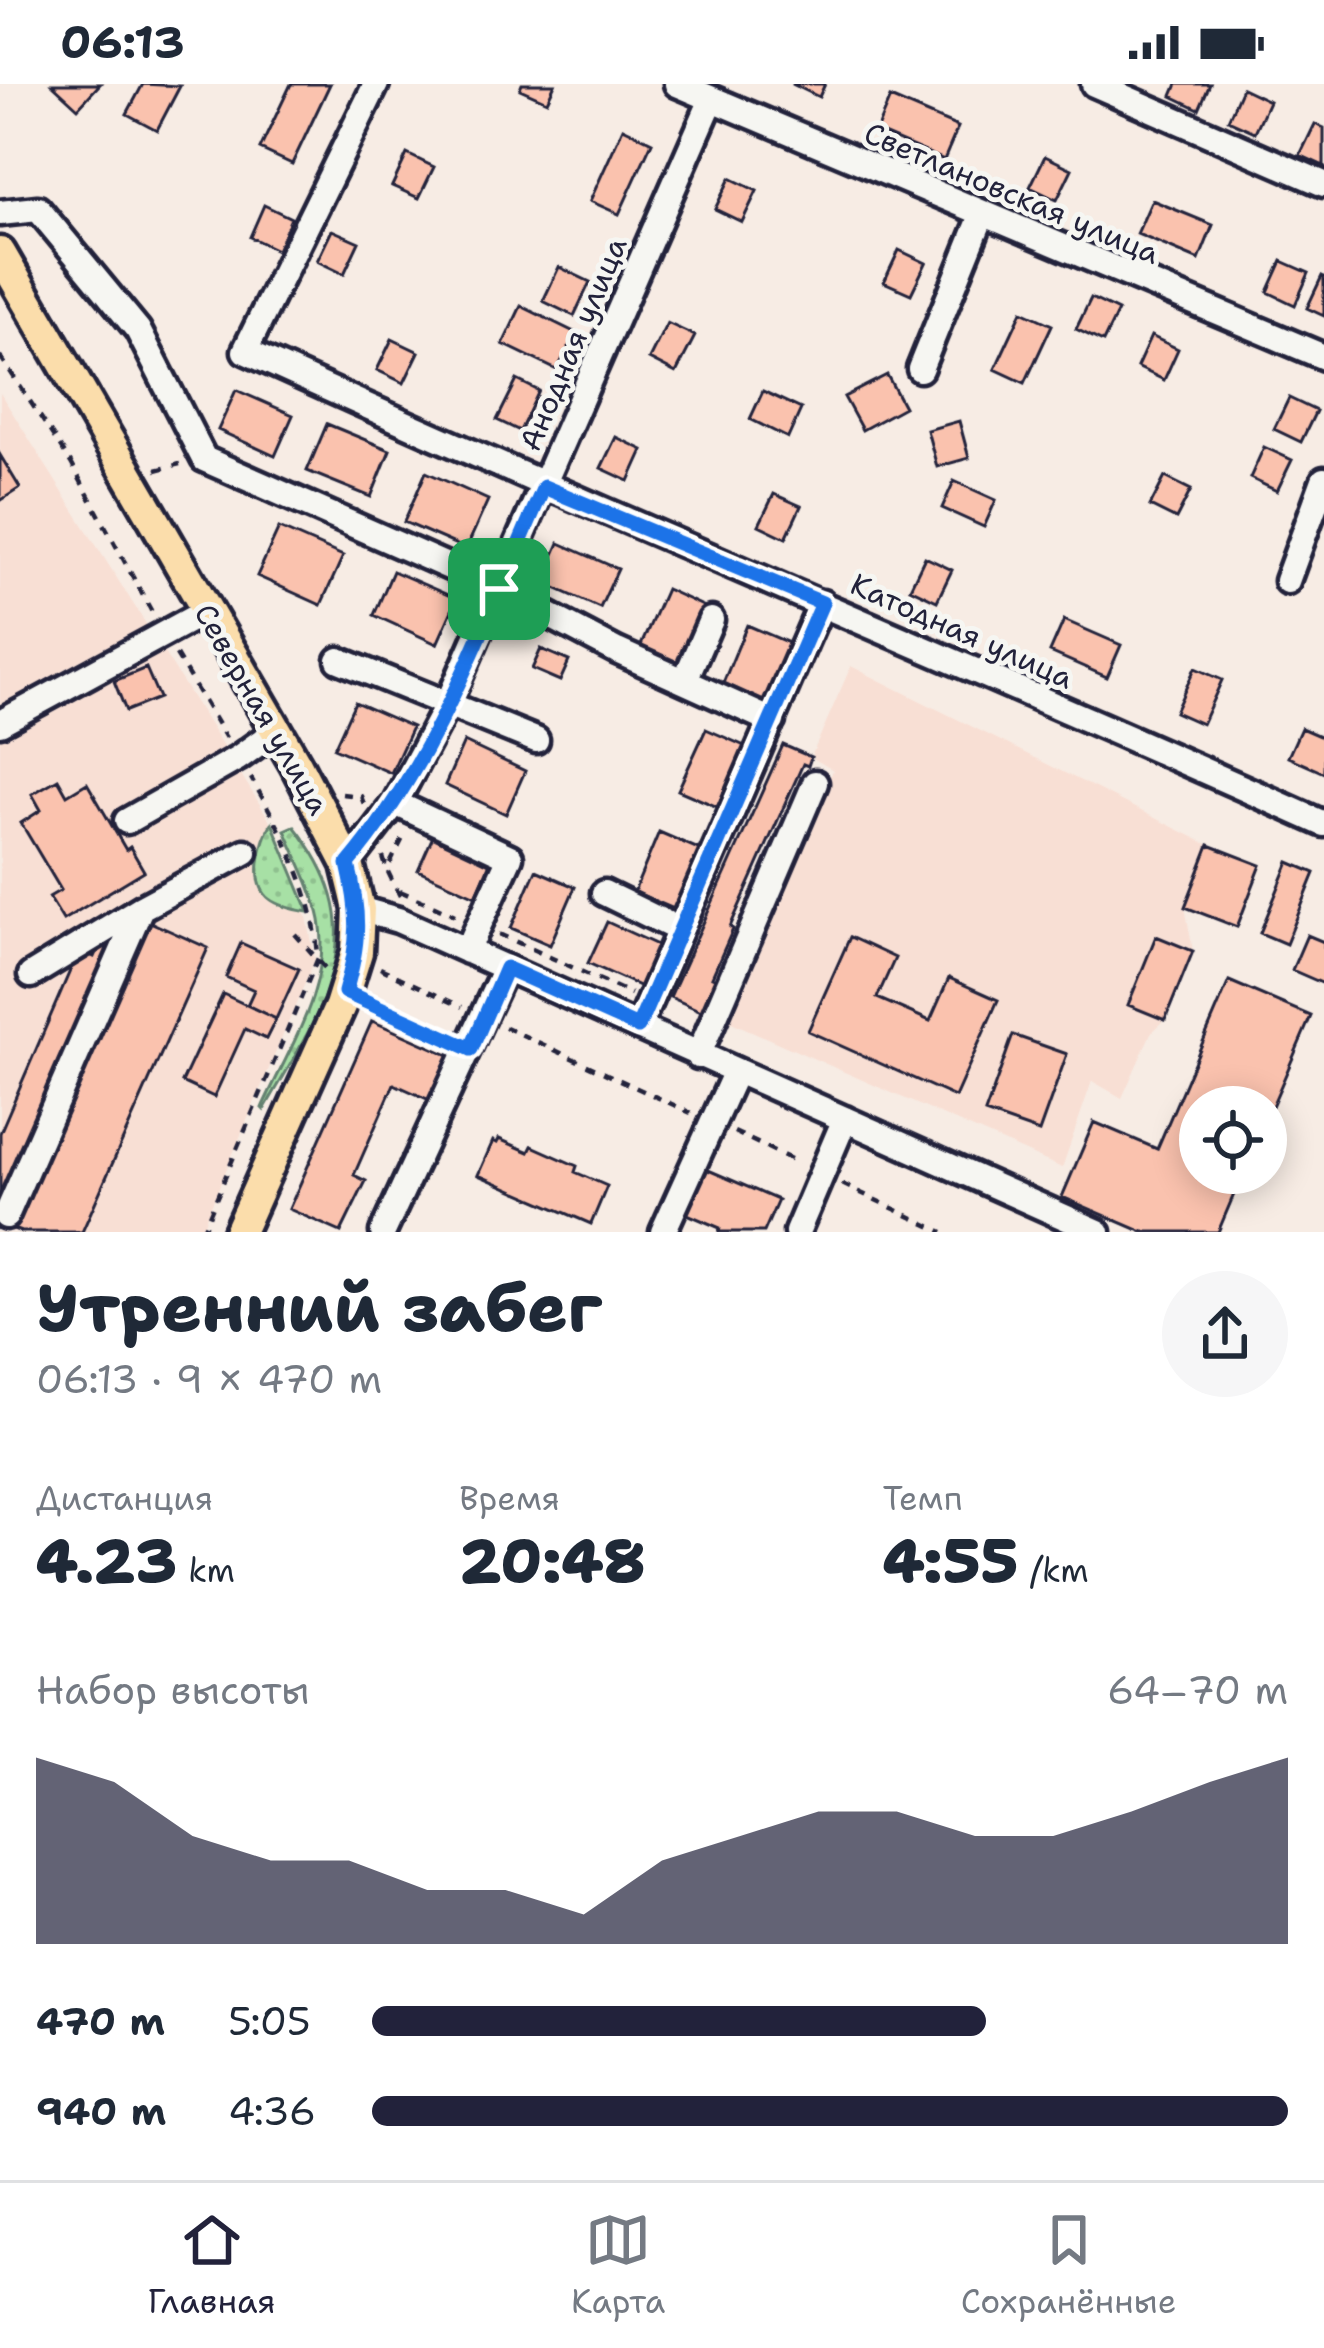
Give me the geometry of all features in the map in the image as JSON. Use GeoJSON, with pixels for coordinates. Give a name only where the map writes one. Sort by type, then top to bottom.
{"type":"FeatureCollection","features":[{"type":"Feature","properties":{"kind":"main road","name":"Северная улица"},"geometry":{"type":"LineString","coordinates":[[0,253],[277,730],[348,864],[358,908],[357,952],[345,992],[239,1232]]}},
{"type":"Feature","properties":{"kind":"street","name":"Катодная улица"},"geometry":{"type":"LineString","coordinates":[[376,84],[245,351],[544,487],[822,603],[1324,824]]}},
{"type":"Feature","properties":{"kind":"street","name":"Светлановская улица"},"geometry":{"type":"LineString","coordinates":[[676,84],[728,96],[983,213],[1324,358]]}},
{"type":"Feature","properties":{"kind":"street"},"geometry":{"type":"LineString","coordinates":[[1094,84],[1324,184]]}},
{"type":"Feature","properties":{"kind":"street","name":"Анодная улица"},"geometry":{"type":"LineString","coordinates":[[348,864],[395,803],[447,705],[728,96]]}},
{"type":"Feature","properties":{"kind":"street"},"geometry":{"type":"LineString","coordinates":[[0,213],[38,209],[138,330],[203,459],[499,589],[617,651],[772,721]]}},
{"type":"Feature","properties":{"kind":"street"},"geometry":{"type":"LineString","coordinates":[[920,369],[983,213]]}},
{"type":"Feature","properties":{"kind":"street"},"geometry":{"type":"LineString","coordinates":[[1287,581],[1324,480]]}},
{"type":"Feature","properties":{"kind":"street"},"geometry":{"type":"LineString","coordinates":[[638,1027],[822,603]]}},
{"type":"Feature","properties":{"kind":"street"},"geometry":{"type":"LineString","coordinates":[[0,723],[206,610]]}},
{"type":"Feature","properties":{"kind":"street"},"geometry":{"type":"LineString","coordinates":[[685,680],[711,620]]}},
{"type":"Feature","properties":{"kind":"street"},"geometry":{"type":"LineString","coordinates":[[339,660],[536,740]]}},
{"type":"Feature","properties":{"kind":"street"},"geometry":{"type":"LineString","coordinates":[[127,821],[238,758],[277,730]]}},
{"type":"Feature","properties":{"kind":"street"},"geometry":{"type":"LineString","coordinates":[[698,1055],[815,783]]}},
{"type":"Feature","properties":{"kind":"street"},"geometry":{"type":"LineString","coordinates":[[395,803],[510,857],[467,951]]}},
{"type":"Feature","properties":{"kind":"street"},"geometry":{"type":"LineString","coordinates":[[31,975],[245,852]]}},
{"type":"Feature","properties":{"kind":"street"},"geometry":{"type":"LineString","coordinates":[[604,892],[680,930]]}},
{"type":"Feature","properties":{"kind":"street"},"geometry":{"type":"LineString","coordinates":[[6,1216],[141,908]]}},
{"type":"Feature","properties":{"kind":"street"},"geometry":{"type":"LineString","coordinates":[[358,908],[398,920],[1098,1232]]}},
{"type":"Feature","properties":{"kind":"street"},"geometry":{"type":"LineString","coordinates":[[383,1232],[506,968]]}},
{"type":"Feature","properties":{"kind":"street"},"geometry":{"type":"LineString","coordinates":[[663,1232],[736,1071]]}},
{"type":"Feature","properties":{"kind":"street"},"geometry":{"type":"LineString","coordinates":[[797,1232],[845,1119]]}},
{"type":"Feature","properties":{"kind":"path"},"geometry":{"type":"LineString","coordinates":[[400,891],[649,1002]]}},
{"type":"Feature","properties":{"kind":"path"},"geometry":{"type":"LineString","coordinates":[[295,934],[345,992],[471,1049]]}},
{"type":"Feature","properties":{"kind":"path"},"geometry":{"type":"LineString","coordinates":[[374,964],[943,1232]]}},
{"type":"Feature","properties":{"kind":"shaded area"},"geometry":{"type":"Polygon","coordinates":[[[0,393],[271,822],[307,917],[315,959],[200,1232],[0,1232],[0,393]]]}},
{"type":"Feature","properties":{"kind":"shaded area"},"geometry":{"type":"Polygon","coordinates":[[[851,666],[1209,845],[1185,907],[1193,951],[1165,1020],[1151,1033],[1122,1098],[1092,1081],[1062,1168],[722,1018],[833,770],[811,757],[851,666]]]}},
{"type":"Feature","properties":{"kind":"green space"},"geometry":{"type":"Polygon","coordinates":[[[272,823],[309,912],[270,899],[260,883],[259,862],[272,823]]]}},
{"type":"Feature","properties":{"kind":"green space"},"geometry":{"type":"Polygon","coordinates":[[[294,826],[320,864],[333,901],[337,935],[322,1003],[264,1110],[305,1017],[320,969],[320,920],[285,830],[294,826]]]}},
{"type":"Feature","properties":{"kind":"building"},"geometry":{"type":"Polygon","coordinates":[[[52,84],[100,84],[78,108],[52,84]]]}},
{"type":"Feature","properties":{"kind":"building"},"geometry":{"type":"Polygon","coordinates":[[[143,84],[180,86],[157,130],[127,114],[143,84]]]}},
{"type":"Feature","properties":{"kind":"building"},"geometry":{"type":"Polygon","coordinates":[[[291,84],[330,84],[292,164],[260,149],[291,84]]]}},
{"type":"Feature","properties":{"kind":"building"},"geometry":{"type":"Polygon","coordinates":[[[522,84],[555,84],[547,101],[520,89],[522,84]]]}},
{"type":"Feature","properties":{"kind":"building"},"geometry":{"type":"Polygon","coordinates":[[[792,84],[825,84],[819,97],[792,84]]]}},
{"type":"Feature","properties":{"kind":"building"},"geometry":{"type":"Polygon","coordinates":[[[1177,84],[1210,84],[1199,109],[1172,96],[1177,84]]]}},
{"type":"Feature","properties":{"kind":"building"},"geometry":{"type":"Polygon","coordinates":[[[1242,88],[1269,101],[1255,132],[1228,120],[1242,88]]]}},
{"type":"Feature","properties":{"kind":"building"},"geometry":{"type":"Polygon","coordinates":[[[890,98],[958,127],[944,160],[876,131],[890,98]]]}},
{"type":"Feature","properties":{"kind":"building"},"geometry":{"type":"Polygon","coordinates":[[[1315,124],[1324,128],[1324,166],[1300,155],[1315,124]]]}},
{"type":"Feature","properties":{"kind":"building"},"geometry":{"type":"Polygon","coordinates":[[[623,128],[652,142],[619,214],[590,201],[623,128]]]}},
{"type":"Feature","properties":{"kind":"building"},"geometry":{"type":"Polygon","coordinates":[[[407,154],[434,167],[419,198],[392,186],[407,154]]]}},
{"type":"Feature","properties":{"kind":"building"},"geometry":{"type":"Polygon","coordinates":[[[1045,156],[1072,169],[1057,200],[1030,187],[1045,156]]]}},
{"type":"Feature","properties":{"kind":"building"},"geometry":{"type":"Polygon","coordinates":[[[730,178],[757,191],[742,222],[715,209],[730,178]]]}},
{"type":"Feature","properties":{"kind":"building"},"geometry":{"type":"Polygon","coordinates":[[[1152,200],[1213,225],[1199,260],[1137,234],[1152,200]]]}},
{"type":"Feature","properties":{"kind":"building"},"geometry":{"type":"Polygon","coordinates":[[[264,205],[291,218],[277,250],[250,237],[264,205]]]}},
{"type":"Feature","properties":{"kind":"building"},"geometry":{"type":"Polygon","coordinates":[[[332,230],[359,242],[344,274],[317,261],[332,230]]]}},
{"type":"Feature","properties":{"kind":"building"},"geometry":{"type":"Polygon","coordinates":[[[899,250],[926,263],[911,294],[884,282],[899,250]]]}},
{"type":"Feature","properties":{"kind":"building"},"geometry":{"type":"Polygon","coordinates":[[[1282,261],[1309,273],[1295,305],[1268,292],[1282,261]]]}},
{"type":"Feature","properties":{"kind":"building"},"geometry":{"type":"Polygon","coordinates":[[[559,267],[590,282],[574,316],[543,301],[559,267]]]}},
{"type":"Feature","properties":{"kind":"building"},"geometry":{"type":"Polygon","coordinates":[[[1324,277],[1324,316],[1307,308],[1324,277]]]}},
{"type":"Feature","properties":{"kind":"building"},"geometry":{"type":"Polygon","coordinates":[[[1091,298],[1118,311],[1103,342],[1076,329],[1091,298]]]}},
{"type":"Feature","properties":{"kind":"building"},"geometry":{"type":"Polygon","coordinates":[[[521,306],[576,333],[557,370],[503,344],[521,306]]]}},
{"type":"Feature","properties":{"kind":"building"},"geometry":{"type":"Polygon","coordinates":[[[1022,311],[1052,325],[1025,383],[995,369],[1022,311]]]}},
{"type":"Feature","properties":{"kind":"building"},"geometry":{"type":"Polygon","coordinates":[[[667,323],[695,336],[676,373],[649,359],[667,323]]]}},
{"type":"Feature","properties":{"kind":"building"},"geometry":{"type":"Polygon","coordinates":[[[1151,336],[1178,349],[1164,380],[1137,367],[1151,336]]]}},
{"type":"Feature","properties":{"kind":"building"},"geometry":{"type":"Polygon","coordinates":[[[392,339],[419,352],[404,383],[377,370],[392,339]]]}},
{"type":"Feature","properties":{"kind":"building"},"geometry":{"type":"Polygon","coordinates":[[[887,375],[904,407],[862,430],[844,397],[887,375]]]}},
{"type":"Feature","properties":{"kind":"building"},"geometry":{"type":"Polygon","coordinates":[[[517,380],[539,391],[520,431],[497,420],[517,380]]]}},
{"type":"Feature","properties":{"kind":"building"},"geometry":{"type":"Polygon","coordinates":[[[236,390],[293,415],[275,456],[218,430],[236,390]]]}},
{"type":"Feature","properties":{"kind":"building"},"geometry":{"type":"Polygon","coordinates":[[[763,391],[801,409],[788,438],[750,419],[763,391]]]}},
{"type":"Feature","properties":{"kind":"building"},"geometry":{"type":"Polygon","coordinates":[[[1289,398],[1316,411],[1301,442],[1274,429],[1289,398]]]}},
{"type":"Feature","properties":{"kind":"building"},"geometry":{"type":"Polygon","coordinates":[[[959,421],[969,458],[937,467],[927,430],[959,421]]]}},
{"type":"Feature","properties":{"kind":"building"},"geometry":{"type":"Polygon","coordinates":[[[327,424],[390,450],[371,497],[307,471],[327,424]]]}},
{"type":"Feature","properties":{"kind":"building"},"geometry":{"type":"Polygon","coordinates":[[[616,437],[643,450],[629,481],[601,468],[616,437]]]}},
{"type":"Feature","properties":{"kind":"building"},"geometry":{"type":"Polygon","coordinates":[[[1264,447],[1292,460],[1277,491],[1250,478],[1264,447]]]}},
{"type":"Feature","properties":{"kind":"building"},"geometry":{"type":"Polygon","coordinates":[[[0,455],[20,488],[0,501],[0,455]]]}},
{"type":"Feature","properties":{"kind":"building"},"geometry":{"type":"Polygon","coordinates":[[[426,472],[488,500],[466,549],[404,522],[426,472]]]}},
{"type":"Feature","properties":{"kind":"building"},"geometry":{"type":"Polygon","coordinates":[[[1165,477],[1191,490],[1176,519],[1150,506],[1165,477]]]}},
{"type":"Feature","properties":{"kind":"building"},"geometry":{"type":"Polygon","coordinates":[[[954,481],[996,500],[984,527],[942,508],[954,481]]]}},
{"type":"Feature","properties":{"kind":"building"},"geometry":{"type":"Polygon","coordinates":[[[774,494],[801,506],[786,538],[759,525],[774,494]]]}},
{"type":"Feature","properties":{"kind":"building"},"geometry":{"type":"Polygon","coordinates":[[[279,528],[343,556],[321,605],[257,576],[279,528]]]}},
{"type":"Feature","properties":{"kind":"building"},"geometry":{"type":"Polygon","coordinates":[[[559,543],[618,569],[600,608],[542,582],[559,543]]]}},
{"type":"Feature","properties":{"kind":"building"},"geometry":{"type":"Polygon","coordinates":[[[925,557],[952,570],[937,601],[910,588],[925,557]]]}},
{"type":"Feature","properties":{"kind":"building"},"geometry":{"type":"Polygon","coordinates":[[[393,571],[457,599],[437,644],[374,615],[393,571]]]}},
{"type":"Feature","properties":{"kind":"building"},"geometry":{"type":"Polygon","coordinates":[[[666,589],[707,608],[681,668],[639,650],[666,589]]]}},
{"type":"Feature","properties":{"kind":"building"},"geometry":{"type":"Polygon","coordinates":[[[1064,620],[1121,645],[1107,677],[1050,652],[1064,620]]]}},
{"type":"Feature","properties":{"kind":"building"},"geometry":{"type":"Polygon","coordinates":[[[747,625],[789,643],[763,706],[721,688],[747,625]]]}},
{"type":"Feature","properties":{"kind":"building"},"geometry":{"type":"Polygon","coordinates":[[[541,649],[569,661],[560,681],[532,669],[541,649]]]}},
{"type":"Feature","properties":{"kind":"building"},"geometry":{"type":"Polygon","coordinates":[[[146,668],[159,698],[126,711],[114,681],[146,668]]]}},
{"type":"Feature","properties":{"kind":"building"},"geometry":{"type":"Polygon","coordinates":[[[1195,668],[1222,680],[1202,724],[1175,712],[1195,668]]]}},
{"type":"Feature","properties":{"kind":"building"},"geometry":{"type":"Polygon","coordinates":[[[355,702],[412,727],[391,773],[334,748],[355,702]]]}},
{"type":"Feature","properties":{"kind":"building"},"geometry":{"type":"Polygon","coordinates":[[[1301,728],[1324,738],[1324,773],[1288,757],[1301,728]]]}},
{"type":"Feature","properties":{"kind":"building"},"geometry":{"type":"Polygon","coordinates":[[[706,729],[749,748],[722,809],[678,790],[706,729]]]}},
{"type":"Feature","properties":{"kind":"building"},"geometry":{"type":"Polygon","coordinates":[[[464,742],[525,771],[506,814],[445,785],[464,742]]]}},
{"type":"Feature","properties":{"kind":"building"},"geometry":{"type":"Polygon","coordinates":[[[783,745],[811,757],[808,766],[803,764],[730,927],[712,977],[722,981],[708,1014],[670,997],[783,745]]]}},
{"type":"Feature","properties":{"kind":"building"},"geometry":{"type":"Polygon","coordinates":[[[58,779],[67,795],[87,783],[126,850],[130,847],[144,871],[63,920],[49,897],[61,890],[21,823],[41,810],[32,794],[58,779]]]}},
{"type":"Feature","properties":{"kind":"building"},"geometry":{"type":"Polygon","coordinates":[[[438,825],[495,851],[476,896],[418,870],[438,825]]]}},
{"type":"Feature","properties":{"kind":"building"},"geometry":{"type":"Polygon","coordinates":[[[659,832],[701,850],[676,910],[634,892],[659,832]]]}},
{"type":"Feature","properties":{"kind":"building"},"geometry":{"type":"Polygon","coordinates":[[[1209,845],[1261,865],[1237,927],[1185,907],[1209,845]]]}},
{"type":"Feature","properties":{"kind":"building"},"geometry":{"type":"Polygon","coordinates":[[[1289,862],[1315,873],[1286,944],[1260,933],[1289,862]]]}},
{"type":"Feature","properties":{"kind":"building"},"geometry":{"type":"Polygon","coordinates":[[[536,870],[575,887],[550,945],[511,928],[536,870]]]}},
{"type":"Feature","properties":{"kind":"building"},"geometry":{"type":"Polygon","coordinates":[[[150,922],[208,948],[82,1232],[13,1229],[150,922]]]}},
{"type":"Feature","properties":{"kind":"building"},"geometry":{"type":"Polygon","coordinates":[[[607,922],[666,949],[648,990],[588,963],[607,922]]]}},
{"type":"Feature","properties":{"kind":"building"},"geometry":{"type":"Polygon","coordinates":[[[1307,935],[1324,942],[1324,984],[1292,970],[1307,935]]]}},
{"type":"Feature","properties":{"kind":"building"},"geometry":{"type":"Polygon","coordinates":[[[1156,936],[1193,951],[1165,1020],[1128,1005],[1156,936]]]}},
{"type":"Feature","properties":{"kind":"building"},"geometry":{"type":"Polygon","coordinates":[[[103,937],[114,942],[4,1197],[0,1195],[0,1133],[79,950],[94,957],[103,937]]]}},
{"type":"Feature","properties":{"kind":"building"},"geometry":{"type":"Polygon","coordinates":[[[850,937],[895,958],[877,998],[930,1021],[949,978],[998,1000],[955,1097],[808,1031],[850,937]]]}},
{"type":"Feature","properties":{"kind":"building"},"geometry":{"type":"Polygon","coordinates":[[[241,943],[299,969],[276,1019],[247,1005],[254,990],[226,977],[241,943]]]}},
{"type":"Feature","properties":{"kind":"building"},"geometry":{"type":"Polygon","coordinates":[[[1229,981],[1311,1016],[1281,1086],[1184,1086],[1229,981]]]}},
{"type":"Feature","properties":{"kind":"building"},"geometry":{"type":"Polygon","coordinates":[[[223,994],[276,1019],[266,1039],[245,1029],[214,1097],[182,1082],[223,994]]]}},
{"type":"Feature","properties":{"kind":"building"},"geometry":{"type":"Polygon","coordinates":[[[372,1021],[453,1057],[434,1102],[394,1084],[354,1175],[366,1181],[341,1232],[289,1209],[372,1021]]]}},
{"type":"Feature","properties":{"kind":"building"},"geometry":{"type":"Polygon","coordinates":[[[1013,1035],[1067,1054],[1039,1132],[985,1113],[1013,1035]]]}},
{"type":"Feature","properties":{"kind":"building"},"geometry":{"type":"Polygon","coordinates":[[[1179,1098],[1179,1194],[1234,1194],[1218,1232],[1143,1232],[1062,1197],[1094,1122],[1157,1149],[1179,1098]]]}},
{"type":"Feature","properties":{"kind":"building"},"geometry":{"type":"Polygon","coordinates":[[[499,1139],[529,1152],[532,1146],[607,1186],[591,1224],[478,1175],[493,1141],[499,1139]]]}},
{"type":"Feature","properties":{"kind":"building"},"geometry":{"type":"Polygon","coordinates":[[[699,1166],[778,1200],[764,1232],[719,1232],[720,1228],[680,1211],[699,1166]]]}},
{"type":"Feature","properties":{"kind":"route"},"geometry":{"type":"LineString","coordinates":[[544,487],[822,603],[638,1027],[506,968],[471,1049],[345,992],[357,952],[358,908],[348,864],[395,803],[447,705],[499,589],[544,487]]}}]}
